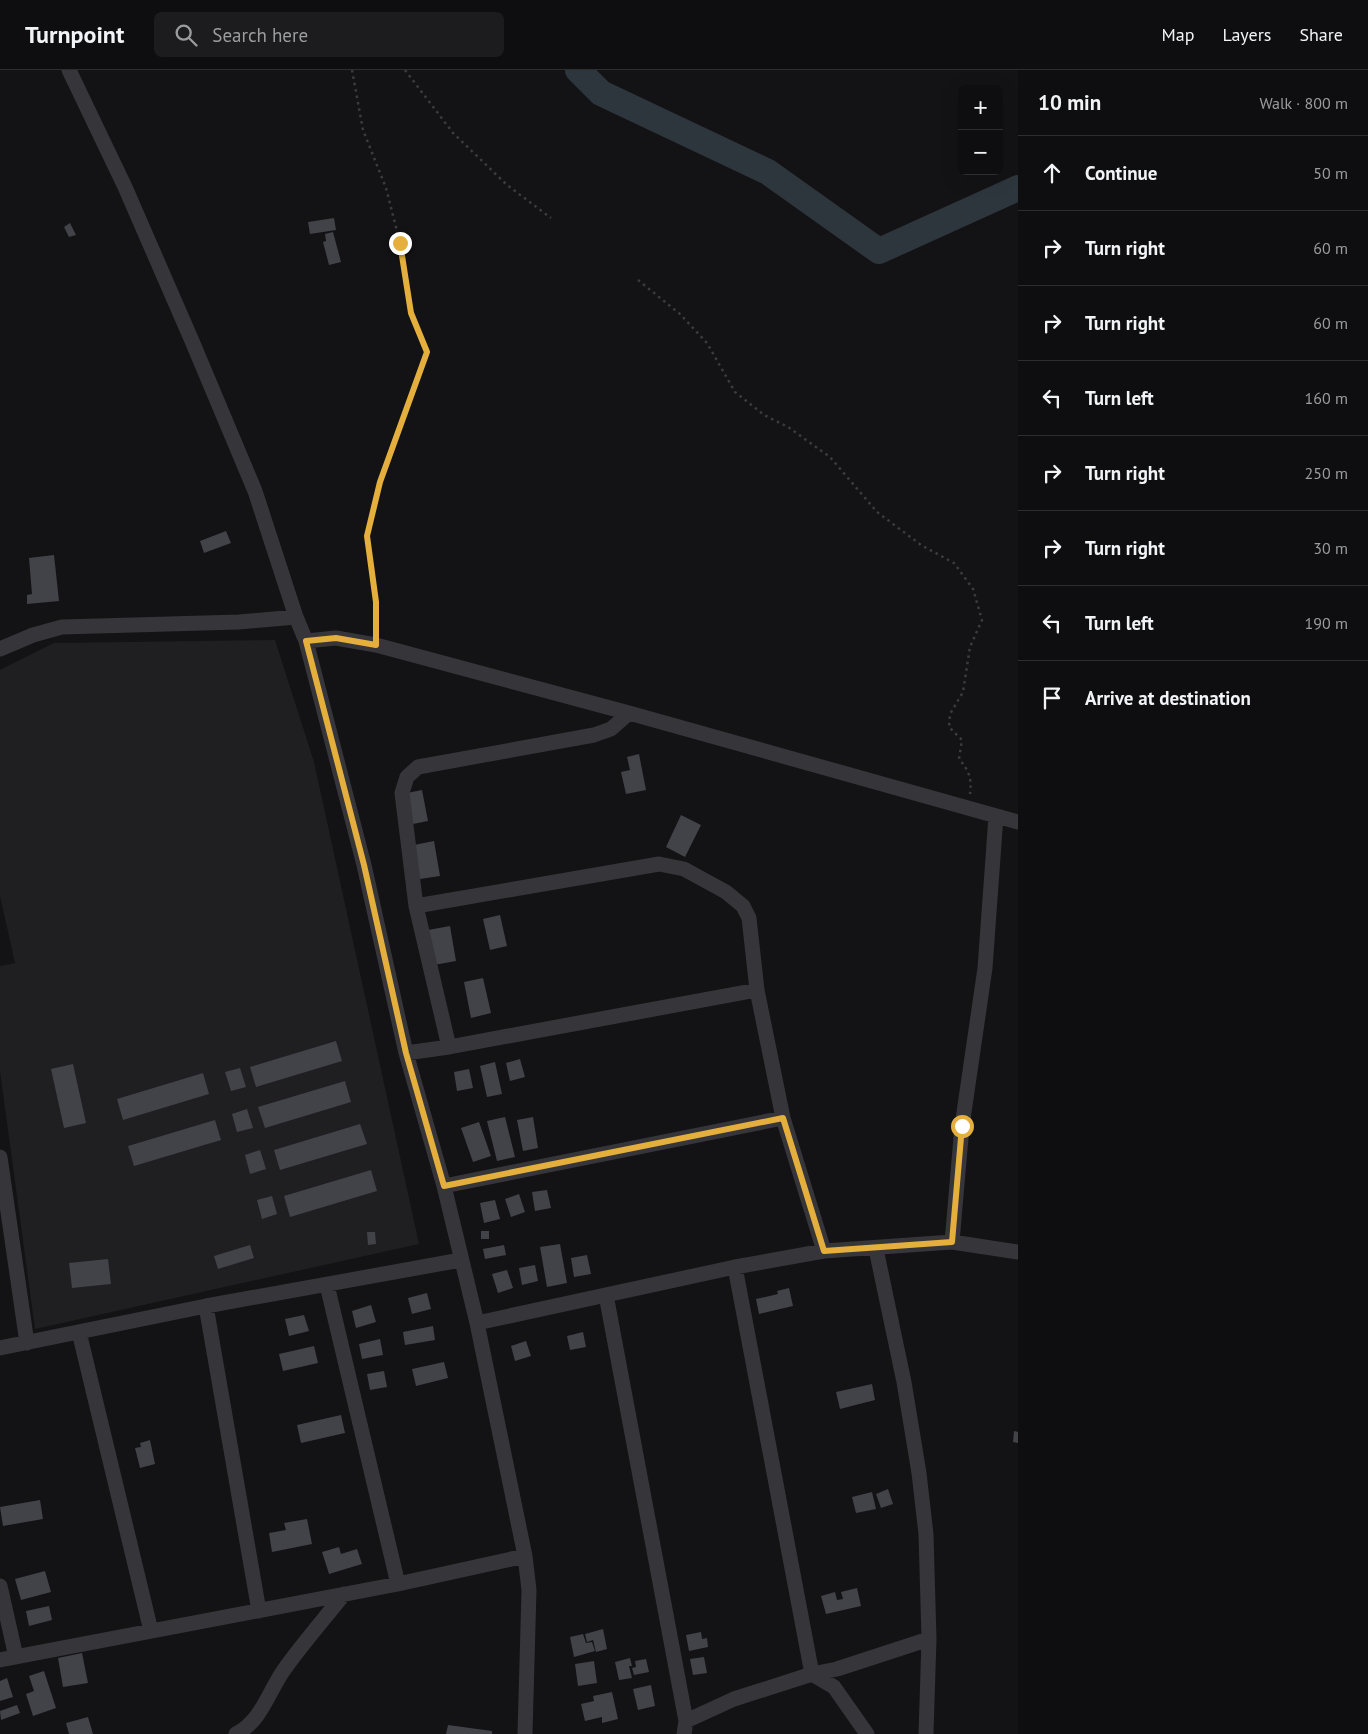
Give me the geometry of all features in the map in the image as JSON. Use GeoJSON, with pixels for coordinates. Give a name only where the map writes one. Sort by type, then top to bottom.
{"type":"FeatureCollection","features":[{"type":"Feature","properties":{"kind":"street"},"geometry":{"type":"LineString","coordinates":[[69,70],[125,187],[255,490],[296,617],[306,641],[364,865],[406,1053],[444,1186],[477,1323],[526,1556],[529,1590],[525,1734]]}},
{"type":"Feature","properties":{"kind":"street"},"geometry":{"type":"LineString","coordinates":[[0,649],[32,635],[62,627],[239,622],[296,617]]}},
{"type":"Feature","properties":{"kind":"street"},"geometry":{"type":"LineString","coordinates":[[306,641],[336,638],[376,645],[629,713],[1018,822]]}},
{"type":"Feature","properties":{"kind":"street"},"geometry":{"type":"LineString","coordinates":[[448,1047],[416,906],[402,793],[406,778],[418,767],[594,735],[611,729],[629,713]]}},
{"type":"Feature","properties":{"kind":"street"},"geometry":{"type":"LineString","coordinates":[[952,1242],[962,1126],[985,968],[996,816]]}},
{"type":"Feature","properties":{"kind":"street"},"geometry":{"type":"LineString","coordinates":[[416,906],[659,864],[684,870],[726,892],[743,906],[749,918],[757,990],[783,1118],[824,1251]]}},
{"type":"Feature","properties":{"kind":"street"},"geometry":{"type":"LineString","coordinates":[[406,1053],[448,1047],[757,990]]}},
{"type":"Feature","properties":{"kind":"street"},"geometry":{"type":"LineString","coordinates":[[444,1186],[783,1118]]}},
{"type":"Feature","properties":{"kind":"street"},"geometry":{"type":"LineString","coordinates":[[0,1157],[4,1215],[27,1343]]}},
{"type":"Feature","properties":{"kind":"street"},"geometry":{"type":"LineString","coordinates":[[477,1323],[735,1267],[824,1251],[952,1242],[1018,1252]]}},
{"type":"Feature","properties":{"kind":"street"},"geometry":{"type":"LineString","coordinates":[[876,1248],[904,1382],[926,1534],[929,1639],[926,1734]]}},
{"type":"Feature","properties":{"kind":"street"},"geometry":{"type":"LineString","coordinates":[[0,1348],[206,1306],[461,1260]]}},
{"type":"Feature","properties":{"kind":"street"},"geometry":{"type":"LineString","coordinates":[[735,1267],[812,1674],[834,1687],[867,1734]]}},
{"type":"Feature","properties":{"kind":"street"},"geometry":{"type":"LineString","coordinates":[[327,1285],[398,1584]]}},
{"type":"Feature","properties":{"kind":"street"},"geometry":{"type":"LineString","coordinates":[[606,1295],[685,1728],[734,1699],[812,1674],[837,1669],[929,1639]]}},
{"type":"Feature","properties":{"kind":"street"},"geometry":{"type":"LineString","coordinates":[[206,1306],[259,1611]]}},
{"type":"Feature","properties":{"kind":"street"},"geometry":{"type":"LineString","coordinates":[[79,1332],[151,1631]]}},
{"type":"Feature","properties":{"kind":"street"},"geometry":{"type":"LineString","coordinates":[[0,1660],[398,1584],[526,1556]]}},
{"type":"Feature","properties":{"kind":"street"},"geometry":{"type":"LineString","coordinates":[[0,1586],[16,1657]]}},
{"type":"Feature","properties":{"kind":"street"},"geometry":{"type":"LineString","coordinates":[[236,1734],[246,1729],[265,1705],[284,1668],[344,1594]]}},
{"type":"Feature","properties":{"kind":"path"},"geometry":{"type":"LineString","coordinates":[[352,70],[363,130],[386,188],[400,243],[411,313],[427,352],[380,482],[367,536],[376,602],[376,645]]}},
{"type":"Feature","properties":{"kind":"path"},"geometry":{"type":"LineString","coordinates":[[405,70],[453,133],[507,185],[551,218]]}},
{"type":"Feature","properties":{"kind":"path"},"geometry":{"type":"LineString","coordinates":[[638,280],[680,314],[707,343],[735,392],[764,414],[788,427],[830,457],[877,512],[921,545],[954,563],[973,589],[982,620],[970,647],[963,692],[950,714],[949,727],[962,740],[959,759],[968,770],[971,784],[969,808]]}},
{"type":"Feature","properties":{"kind":"shaded area"},"geometry":{"type":"Polygon","coordinates":[[[275,640],[314,762],[419,1244],[35,1329],[0,1071],[0,966],[15,963],[0,896],[0,670],[54,643],[275,640]]]}},
{"type":"Feature","properties":{"kind":"building"},"geometry":{"type":"Polygon","coordinates":[[[334,218],[336,230],[310,234],[308,222],[334,218]]]}},
{"type":"Feature","properties":{"kind":"building"},"geometry":{"type":"Polygon","coordinates":[[[70,223],[76,235],[69,237],[64,227],[70,223]]]}},
{"type":"Feature","properties":{"kind":"building"},"geometry":{"type":"Polygon","coordinates":[[[333,232],[341,262],[329,265],[323,242],[326,241],[325,234],[333,232]]]}},
{"type":"Feature","properties":{"kind":"building"},"geometry":{"type":"Polygon","coordinates":[[[226,531],[231,543],[204,553],[200,541],[226,531]]]}},
{"type":"Feature","properties":{"kind":"building"},"geometry":{"type":"Polygon","coordinates":[[[54,555],[59,601],[27,604],[27,595],[32,594],[29,558],[54,555]]]}},
{"type":"Feature","properties":{"kind":"building"},"geometry":{"type":"Polygon","coordinates":[[[639,754],[646,790],[626,794],[621,772],[630,770],[627,757],[639,754]]]}},
{"type":"Feature","properties":{"kind":"building"},"geometry":{"type":"Polygon","coordinates":[[[422,790],[428,821],[413,824],[407,793],[422,790]]]}},
{"type":"Feature","properties":{"kind":"building"},"geometry":{"type":"Polygon","coordinates":[[[681,815],[701,825],[685,857],[666,847],[681,815]]]}},
{"type":"Feature","properties":{"kind":"building"},"geometry":{"type":"Polygon","coordinates":[[[434,841],[440,876],[420,879],[414,845],[434,841]]]}},
{"type":"Feature","properties":{"kind":"building"},"geometry":{"type":"Polygon","coordinates":[[[500,915],[507,946],[490,950],[483,919],[500,915]]]}},
{"type":"Feature","properties":{"kind":"building"},"geometry":{"type":"Polygon","coordinates":[[[450,926],[456,961],[434,965],[428,930],[450,926]]]}},
{"type":"Feature","properties":{"kind":"building"},"geometry":{"type":"Polygon","coordinates":[[[483,978],[491,1013],[471,1018],[464,982],[483,978]]]}},
{"type":"Feature","properties":{"kind":"building"},"geometry":{"type":"Polygon","coordinates":[[[336,1041],[342,1061],[256,1087],[250,1067],[336,1041]]]}},
{"type":"Feature","properties":{"kind":"building"},"geometry":{"type":"Polygon","coordinates":[[[520,1059],[525,1077],[510,1081],[506,1063],[520,1059]]]}},
{"type":"Feature","properties":{"kind":"building"},"geometry":{"type":"Polygon","coordinates":[[[495,1062],[502,1094],[487,1097],[480,1066],[495,1062]]]}},
{"type":"Feature","properties":{"kind":"building"},"geometry":{"type":"Polygon","coordinates":[[[73,1064],[86,1123],[64,1128],[51,1069],[73,1064]]]}},
{"type":"Feature","properties":{"kind":"building"},"geometry":{"type":"Polygon","coordinates":[[[240,1068],[246,1087],[231,1091],[225,1072],[240,1068]]]}},
{"type":"Feature","properties":{"kind":"building"},"geometry":{"type":"Polygon","coordinates":[[[469,1069],[473,1088],[457,1091],[454,1072],[469,1069]]]}},
{"type":"Feature","properties":{"kind":"building"},"geometry":{"type":"Polygon","coordinates":[[[203,1073],[209,1094],[123,1120],[117,1099],[203,1073]]]}},
{"type":"Feature","properties":{"kind":"building"},"geometry":{"type":"Polygon","coordinates":[[[345,1081],[351,1102],[265,1128],[258,1107],[345,1081]]]}},
{"type":"Feature","properties":{"kind":"building"},"geometry":{"type":"Polygon","coordinates":[[[247,1109],[253,1128],[237,1132],[232,1114],[247,1109]]]}},
{"type":"Feature","properties":{"kind":"building"},"geometry":{"type":"Polygon","coordinates":[[[505,1117],[515,1157],[497,1161],[487,1121],[505,1117]]]}},
{"type":"Feature","properties":{"kind":"building"},"geometry":{"type":"Polygon","coordinates":[[[533,1117],[538,1148],[523,1151],[517,1120],[533,1117]]]}},
{"type":"Feature","properties":{"kind":"building"},"geometry":{"type":"Polygon","coordinates":[[[215,1120],[221,1140],[134,1166],[128,1146],[215,1120]]]}},
{"type":"Feature","properties":{"kind":"building"},"geometry":{"type":"Polygon","coordinates":[[[479,1122],[491,1156],[473,1162],[461,1128],[479,1122]]]}},
{"type":"Feature","properties":{"kind":"building"},"geometry":{"type":"Polygon","coordinates":[[[360,1124],[367,1144],[280,1170],[274,1150],[360,1124]]]}},
{"type":"Feature","properties":{"kind":"building"},"geometry":{"type":"Polygon","coordinates":[[[260,1150],[266,1169],[250,1174],[245,1155],[260,1150]]]}},
{"type":"Feature","properties":{"kind":"building"},"geometry":{"type":"Polygon","coordinates":[[[371,1170],[377,1191],[290,1217],[284,1196],[371,1170]]]}},
{"type":"Feature","properties":{"kind":"building"},"geometry":{"type":"Polygon","coordinates":[[[547,1190],[551,1208],[535,1211],[532,1192],[547,1190]]]}},
{"type":"Feature","properties":{"kind":"building"},"geometry":{"type":"Polygon","coordinates":[[[519,1194],[525,1212],[511,1217],[505,1199],[519,1194]]]}},
{"type":"Feature","properties":{"kind":"building"},"geometry":{"type":"Polygon","coordinates":[[[272,1196],[277,1214],[262,1219],[257,1200],[272,1196]]]}},
{"type":"Feature","properties":{"kind":"building"},"geometry":{"type":"Polygon","coordinates":[[[495,1200],[500,1219],[484,1223],[480,1203],[495,1200]]]}},
{"type":"Feature","properties":{"kind":"building"},"geometry":{"type":"Polygon","coordinates":[[[481,1231],[489,1231],[489,1239],[481,1239],[481,1231]]]}},
{"type":"Feature","properties":{"kind":"building"},"geometry":{"type":"Polygon","coordinates":[[[367,1232],[375,1232],[376,1244],[368,1245],[367,1232]]]}},
{"type":"Feature","properties":{"kind":"building"},"geometry":{"type":"Polygon","coordinates":[[[560,1244],[567,1283],[547,1287],[540,1247],[560,1244]]]}},
{"type":"Feature","properties":{"kind":"building"},"geometry":{"type":"Polygon","coordinates":[[[250,1245],[254,1258],[218,1269],[214,1256],[250,1245]]]}},
{"type":"Feature","properties":{"kind":"building"},"geometry":{"type":"Polygon","coordinates":[[[504,1245],[506,1255],[485,1259],[483,1249],[504,1245]]]}},
{"type":"Feature","properties":{"kind":"building"},"geometry":{"type":"Polygon","coordinates":[[[587,1255],[591,1274],[574,1277],[571,1258],[587,1255]]]}},
{"type":"Feature","properties":{"kind":"building"},"geometry":{"type":"Polygon","coordinates":[[[108,1259],[111,1284],[72,1288],[69,1263],[108,1259]]]}},
{"type":"Feature","properties":{"kind":"building"},"geometry":{"type":"Polygon","coordinates":[[[535,1265],[538,1281],[522,1285],[519,1268],[535,1265]]]}},
{"type":"Feature","properties":{"kind":"building"},"geometry":{"type":"Polygon","coordinates":[[[507,1270],[513,1288],[498,1293],[492,1274],[507,1270]]]}},
{"type":"Feature","properties":{"kind":"building"},"geometry":{"type":"Polygon","coordinates":[[[789,1288],[793,1306],[759,1314],[756,1299],[778,1294],[777,1291],[789,1288]]]}},
{"type":"Feature","properties":{"kind":"building"},"geometry":{"type":"Polygon","coordinates":[[[427,1293],[431,1309],[412,1314],[408,1298],[427,1293]]]}},
{"type":"Feature","properties":{"kind":"building"},"geometry":{"type":"Polygon","coordinates":[[[371,1305],[376,1322],[356,1328],[352,1311],[371,1305]]]}},
{"type":"Feature","properties":{"kind":"building"},"geometry":{"type":"Polygon","coordinates":[[[304,1315],[309,1331],[289,1336],[285,1319],[304,1315]]]}},
{"type":"Feature","properties":{"kind":"building"},"geometry":{"type":"Polygon","coordinates":[[[433,1326],[435,1340],[405,1345],[403,1332],[433,1326]]]}},
{"type":"Feature","properties":{"kind":"building"},"geometry":{"type":"Polygon","coordinates":[[[583,1332],[586,1347],[570,1350],[567,1336],[583,1332]]]}},
{"type":"Feature","properties":{"kind":"building"},"geometry":{"type":"Polygon","coordinates":[[[380,1339],[383,1355],[362,1359],[359,1344],[380,1339]]]}},
{"type":"Feature","properties":{"kind":"building"},"geometry":{"type":"Polygon","coordinates":[[[526,1341],[531,1356],[515,1361],[511,1346],[526,1341]]]}},
{"type":"Feature","properties":{"kind":"building"},"geometry":{"type":"Polygon","coordinates":[[[314,1346],[318,1363],[283,1371],[279,1354],[314,1346]]]}},
{"type":"Feature","properties":{"kind":"building"},"geometry":{"type":"Polygon","coordinates":[[[444,1362],[448,1378],[416,1386],[412,1369],[444,1362]]]}},
{"type":"Feature","properties":{"kind":"building"},"geometry":{"type":"Polygon","coordinates":[[[384,1371],[387,1387],[370,1390],[367,1374],[384,1371]]]}},
{"type":"Feature","properties":{"kind":"building"},"geometry":{"type":"Polygon","coordinates":[[[872,1384],[875,1400],[840,1409],[836,1392],[872,1384]]]}},
{"type":"Feature","properties":{"kind":"building"},"geometry":{"type":"Polygon","coordinates":[[[341,1415],[345,1433],[301,1443],[297,1425],[341,1415]]]}},
{"type":"Feature","properties":{"kind":"building"},"geometry":{"type":"Polygon","coordinates":[[[1014,1431],[1018,1432],[1018,1443],[1013,1442],[1014,1431]]]}},
{"type":"Feature","properties":{"kind":"building"},"geometry":{"type":"Polygon","coordinates":[[[150,1440],[155,1464],[140,1468],[135,1448],[141,1447],[140,1443],[150,1440]]]}},
{"type":"Feature","properties":{"kind":"building"},"geometry":{"type":"Polygon","coordinates":[[[888,1489],[893,1504],[881,1508],[876,1494],[888,1489]]]}},
{"type":"Feature","properties":{"kind":"building"},"geometry":{"type":"Polygon","coordinates":[[[872,1492],[876,1509],[856,1513],[852,1497],[872,1492]]]}},
{"type":"Feature","properties":{"kind":"building"},"geometry":{"type":"Polygon","coordinates":[[[40,1500],[43,1519],[3,1526],[0,1507],[40,1500]]]}},
{"type":"Feature","properties":{"kind":"building"},"geometry":{"type":"Polygon","coordinates":[[[307,1519],[312,1544],[272,1552],[269,1533],[286,1530],[284,1523],[307,1519]]]}},
{"type":"Feature","properties":{"kind":"building"},"geometry":{"type":"Polygon","coordinates":[[[339,1547],[341,1554],[357,1549],[362,1564],[329,1574],[322,1552],[339,1547]]]}},
{"type":"Feature","properties":{"kind":"building"},"geometry":{"type":"Polygon","coordinates":[[[45,1571],[51,1592],[21,1600],[15,1579],[45,1571]]]}},
{"type":"Feature","properties":{"kind":"building"},"geometry":{"type":"Polygon","coordinates":[[[857,1588],[861,1606],[826,1614],[821,1596],[835,1592],[837,1600],[843,1599],[841,1592],[857,1588]]]}},
{"type":"Feature","properties":{"kind":"building"},"geometry":{"type":"Polygon","coordinates":[[[49,1606],[52,1620],[29,1626],[26,1611],[49,1606]]]}},
{"type":"Feature","properties":{"kind":"building"},"geometry":{"type":"Polygon","coordinates":[[[603,1629],[607,1649],[596,1652],[593,1640],[587,1642],[585,1634],[603,1629]]]}},
{"type":"Feature","properties":{"kind":"building"},"geometry":{"type":"Polygon","coordinates":[[[701,1632],[702,1639],[707,1638],[708,1647],[689,1651],[686,1635],[701,1632]]]}},
{"type":"Feature","properties":{"kind":"building"},"geometry":{"type":"Polygon","coordinates":[[[583,1634],[586,1643],[592,1642],[595,1651],[574,1657],[570,1637],[583,1634]]]}},
{"type":"Feature","properties":{"kind":"building"},"geometry":{"type":"Polygon","coordinates":[[[82,1653],[88,1683],[63,1687],[58,1658],[82,1653]]]}},
{"type":"Feature","properties":{"kind":"building"},"geometry":{"type":"Polygon","coordinates":[[[704,1657],[707,1673],[693,1675],[690,1659],[704,1657]]]}},
{"type":"Feature","properties":{"kind":"building"},"geometry":{"type":"Polygon","coordinates":[[[630,1658],[632,1666],[629,1666],[632,1678],[619,1680],[615,1662],[630,1658]]]}},
{"type":"Feature","properties":{"kind":"building"},"geometry":{"type":"Polygon","coordinates":[[[646,1659],[649,1672],[634,1675],[632,1668],[636,1667],[635,1661],[646,1659]]]}},
{"type":"Feature","properties":{"kind":"building"},"geometry":{"type":"Polygon","coordinates":[[[594,1661],[597,1683],[578,1686],[575,1664],[594,1661]]]}},
{"type":"Feature","properties":{"kind":"building"},"geometry":{"type":"Polygon","coordinates":[[[44,1671],[56,1708],[33,1716],[26,1694],[34,1691],[29,1676],[44,1671]]]}},
{"type":"Feature","properties":{"kind":"building"},"geometry":{"type":"Polygon","coordinates":[[[7,1678],[13,1697],[0,1701],[0,1681],[7,1678]]]}},
{"type":"Feature","properties":{"kind":"building"},"geometry":{"type":"Polygon","coordinates":[[[651,1685],[655,1706],[638,1710],[633,1689],[651,1685]]]}},
{"type":"Feature","properties":{"kind":"building"},"geometry":{"type":"Polygon","coordinates":[[[612,1692],[618,1719],[602,1723],[602,1717],[585,1721],[581,1704],[594,1701],[593,1696],[612,1692]]]}},
{"type":"Feature","properties":{"kind":"building"},"geometry":{"type":"Polygon","coordinates":[[[17,1705],[20,1713],[1,1720],[0,1711],[17,1705]]]}},
{"type":"Feature","properties":{"kind":"building"},"geometry":{"type":"Polygon","coordinates":[[[88,1717],[93,1734],[69,1734],[66,1723],[88,1717]]]}},
{"type":"Feature","properties":{"kind":"building"},"geometry":{"type":"Polygon","coordinates":[[[448,1725],[492,1731],[492,1734],[446,1734],[448,1725]]]}},
{"type":"Feature","properties":{"kind":"waterway"},"geometry":{"type":"LineString","coordinates":[[578,70],[601,93],[768,172],[879,251],[1018,188]]}},
{"type":"Feature","properties":{"kind":"waterway"},"geometry":{"type":"LineString","coordinates":[[1015,189],[1018,195]]}},
{"type":"Feature","properties":{"kind":"route"},"geometry":{"type":"LineString","coordinates":[[400,243],[411,313],[427,352],[380,482],[367,536],[376,602],[376,645],[336,638],[306,641],[364,865],[406,1053],[444,1186],[783,1118],[824,1251],[952,1242],[962,1126]]}}]}
